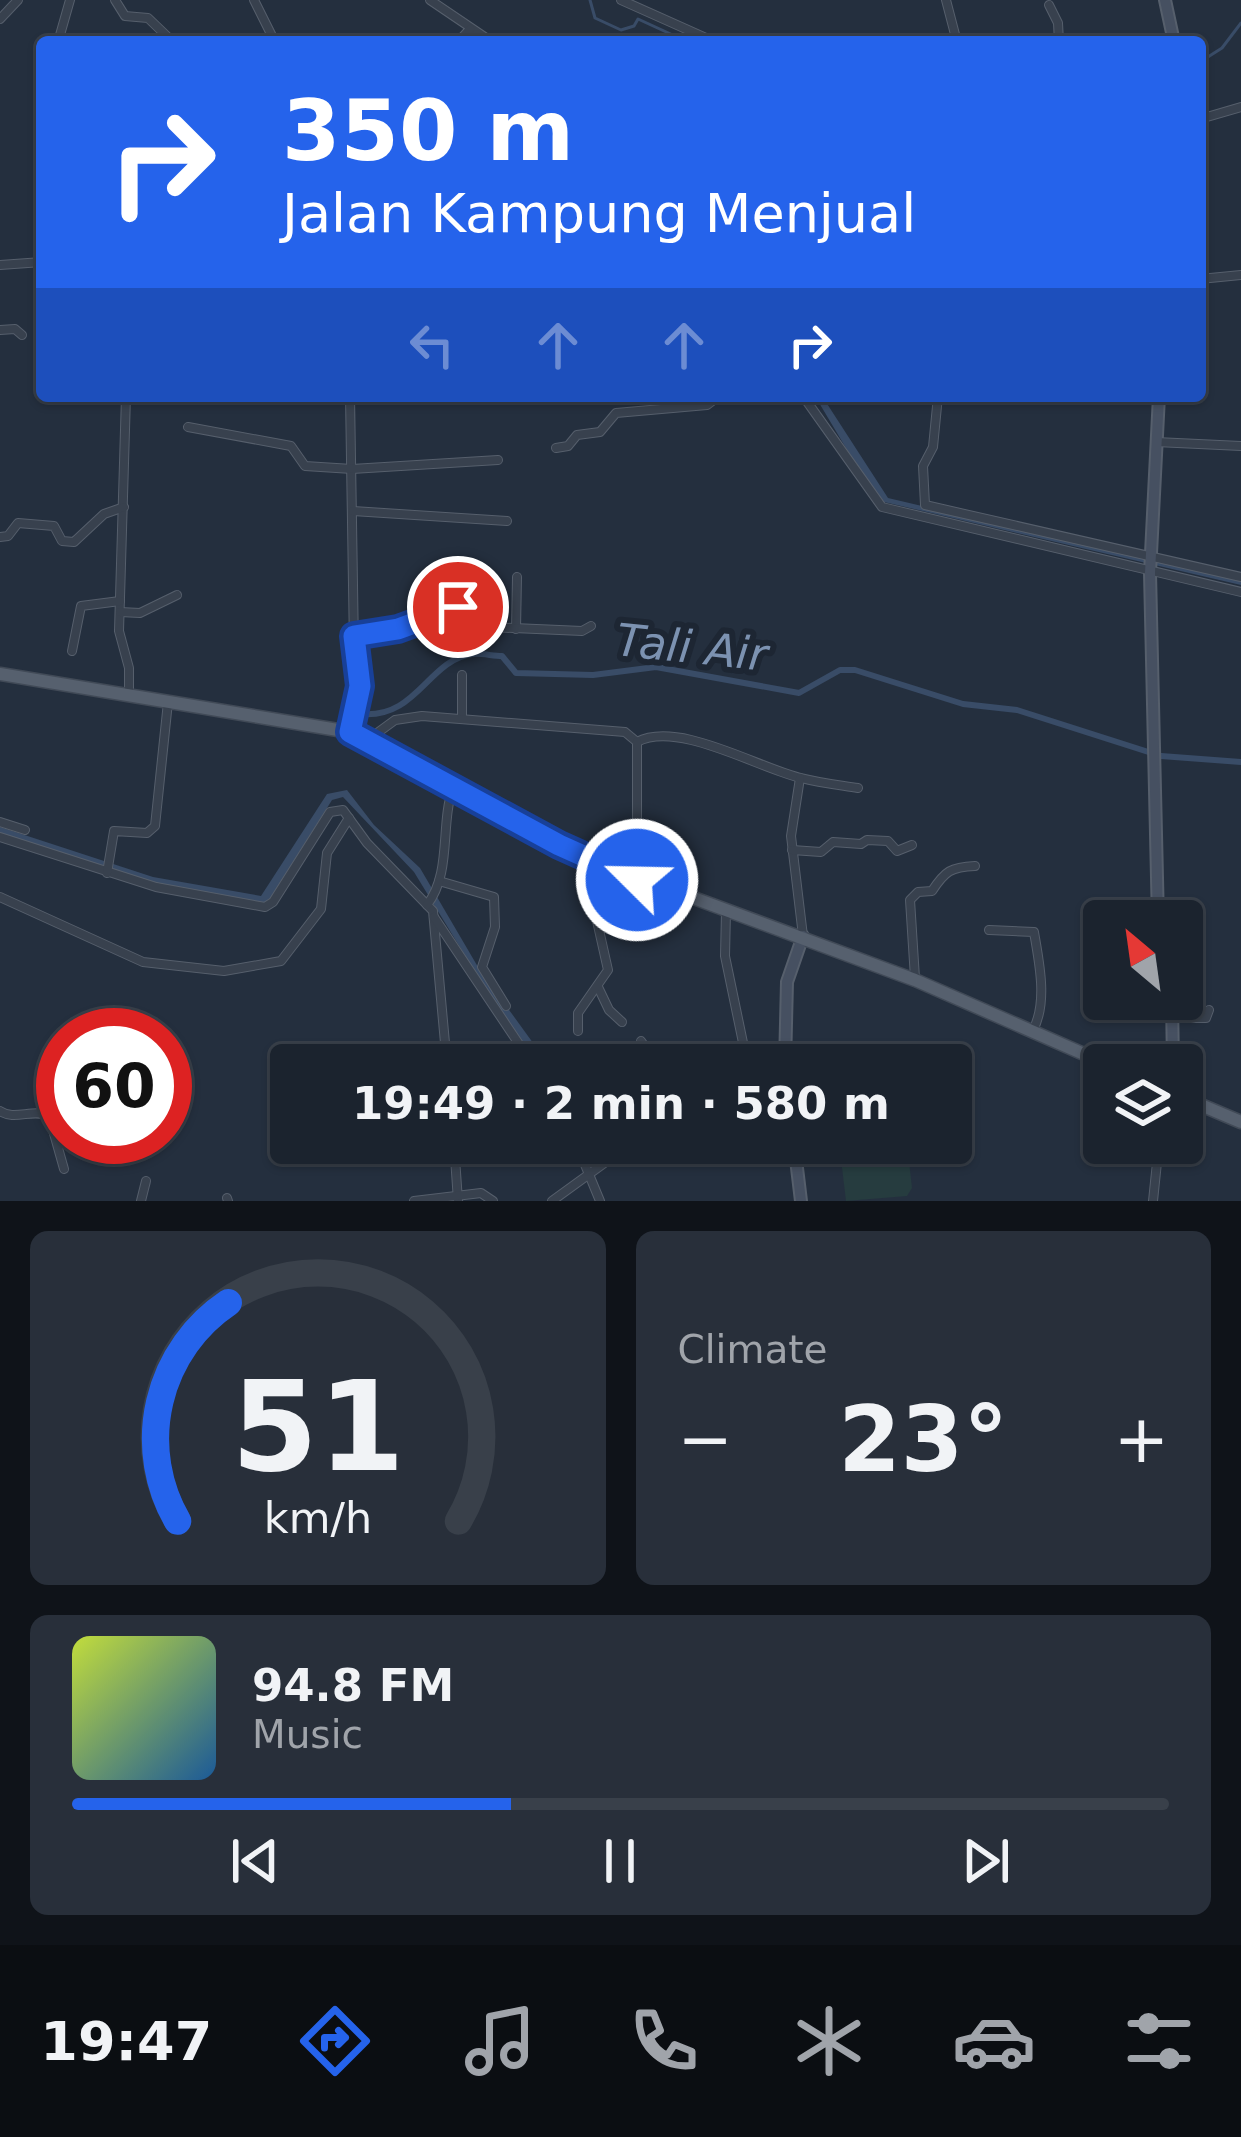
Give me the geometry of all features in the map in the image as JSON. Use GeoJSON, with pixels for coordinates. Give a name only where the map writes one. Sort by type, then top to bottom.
{"type":"FeatureCollection","features":[{"type":"Feature","properties":{"kind":"main road"},"geometry":{"type":"LineString","coordinates":[[0,674],[350,732],[591,860],[915,980],[1083,1054]]}},
{"type":"Feature","properties":{"kind":"main road"},"geometry":{"type":"LineString","coordinates":[[1203,1106],[1241,1123]]}},
{"type":"Feature","properties":{"kind":"street"},"geometry":{"type":"LineString","coordinates":[[0,19],[18,0]]}},
{"type":"Feature","properties":{"kind":"street"},"geometry":{"type":"LineString","coordinates":[[60,36],[70,0]]}},
{"type":"Feature","properties":{"kind":"street"},"geometry":{"type":"LineString","coordinates":[[115,0],[125,16],[148,18],[167,36]]}},
{"type":"Feature","properties":{"kind":"street"},"geometry":{"type":"LineString","coordinates":[[254,0],[272,36]]}},
{"type":"Feature","properties":{"kind":"street"},"geometry":{"type":"LineString","coordinates":[[430,0],[482,36]]}},
{"type":"Feature","properties":{"kind":"street"},"geometry":{"type":"LineString","coordinates":[[621,0],[702,36]]}},
{"type":"Feature","properties":{"kind":"street"},"geometry":{"type":"LineString","coordinates":[[946,0],[955,36]]}},
{"type":"Feature","properties":{"kind":"street"},"geometry":{"type":"LineString","coordinates":[[1165,0],[1173,36]]}},
{"type":"Feature","properties":{"kind":"street"},"geometry":{"type":"LineString","coordinates":[[1048,5],[1059,36]]}},
{"type":"Feature","properties":{"kind":"street"},"geometry":{"type":"LineString","coordinates":[[464,36],[470,29]]}},
{"type":"Feature","properties":{"kind":"street"},"geometry":{"type":"LineString","coordinates":[[1206,116],[1241,107]]}},
{"type":"Feature","properties":{"kind":"street"},"geometry":{"type":"LineString","coordinates":[[0,265],[36,262]]}},
{"type":"Feature","properties":{"kind":"street"},"geometry":{"type":"LineString","coordinates":[[1206,278],[1241,275]]}},
{"type":"Feature","properties":{"kind":"street"},"geometry":{"type":"LineString","coordinates":[[0,330],[15,329],[22,335]]}},
{"type":"Feature","properties":{"kind":"street"},"geometry":{"type":"LineString","coordinates":[[126,402],[120,607],[129,694]]}},
{"type":"Feature","properties":{"kind":"street"},"geometry":{"type":"LineString","coordinates":[[350,402],[354,636],[360,686],[350,732]]}},
{"type":"Feature","properties":{"kind":"street"},"geometry":{"type":"LineString","coordinates":[[556,448],[568,446],[577,434],[600,432],[616,413],[711,402]]}},
{"type":"Feature","properties":{"kind":"street"},"geometry":{"type":"LineString","coordinates":[[807,402],[882,507],[1241,592]]}},
{"type":"Feature","properties":{"kind":"street"},"geometry":{"type":"LineString","coordinates":[[937,402],[933,447],[923,466],[925,505],[1241,577]]}},
{"type":"Feature","properties":{"kind":"street"},"geometry":{"type":"LineString","coordinates":[[1157,900],[1150,556],[1159,402]]}},
{"type":"Feature","properties":{"kind":"street"},"geometry":{"type":"LineString","coordinates":[[188,427],[291,446],[305,466],[352,469],[498,460]]}},
{"type":"Feature","properties":{"kind":"street"},"geometry":{"type":"LineString","coordinates":[[1156,442],[1241,446]]}},
{"type":"Feature","properties":{"kind":"street"},"geometry":{"type":"LineString","coordinates":[[0,536],[8,536],[18,523],[54,526],[62,541],[74,542],[103,514],[124,507]]}},
{"type":"Feature","properties":{"kind":"street"},"geometry":{"type":"LineString","coordinates":[[353,511],[507,521]]}},
{"type":"Feature","properties":{"kind":"street"},"geometry":{"type":"LineString","coordinates":[[517,577],[517,628]]}},
{"type":"Feature","properties":{"kind":"street"},"geometry":{"type":"LineString","coordinates":[[72,651],[82,606],[140,613],[177,595]]}},
{"type":"Feature","properties":{"kind":"street"},"geometry":{"type":"LineString","coordinates":[[354,636],[398,629],[478,604],[488,627],[583,631],[590,626]]}},
{"type":"Feature","properties":{"kind":"street"},"geometry":{"type":"LineString","coordinates":[[462,675],[462,718]]}},
{"type":"Feature","properties":{"kind":"street"},"geometry":{"type":"LineString","coordinates":[[108,868],[117,830],[147,833],[154,826],[168,700]]}},
{"type":"Feature","properties":{"kind":"street"},"geometry":{"type":"LineString","coordinates":[[369,739],[403,717],[625,732],[637,742]]}},
{"type":"Feature","properties":{"kind":"street"},"geometry":{"type":"LineString","coordinates":[[637,742],[647,737],[699,740],[800,778],[858,788]]}},
{"type":"Feature","properties":{"kind":"street"},"geometry":{"type":"LineString","coordinates":[[637,742],[637,880]]}},
{"type":"Feature","properties":{"kind":"street"},"geometry":{"type":"LineString","coordinates":[[785,1044],[787,982],[803,937],[792,850],[800,778]]}},
{"type":"Feature","properties":{"kind":"street"},"geometry":{"type":"LineString","coordinates":[[429,904],[438,887],[446,808],[453,786]]}},
{"type":"Feature","properties":{"kind":"street"},"geometry":{"type":"LineString","coordinates":[[0,837],[176,892],[265,907],[274,902],[330,812],[339,808],[429,904],[445,1044]]}},
{"type":"Feature","properties":{"kind":"street"},"geometry":{"type":"LineString","coordinates":[[0,897],[143,962],[225,970],[283,960],[321,909],[327,854],[349,818]]}},
{"type":"Feature","properties":{"kind":"street"},"geometry":{"type":"LineString","coordinates":[[0,822],[25,830]]}},
{"type":"Feature","properties":{"kind":"street"},"geometry":{"type":"LineString","coordinates":[[792,850],[821,852],[833,842],[861,844],[867,840],[888,841],[897,850],[912,845]]}},
{"type":"Feature","properties":{"kind":"street"},"geometry":{"type":"LineString","coordinates":[[578,1031],[578,1012],[609,968],[587,875],[591,860]]}},
{"type":"Feature","properties":{"kind":"street"},"geometry":{"type":"LineString","coordinates":[[915,980],[910,900],[918,892],[932,891],[940,875],[953,867],[976,866]]}},
{"type":"Feature","properties":{"kind":"street"},"geometry":{"type":"LineString","coordinates":[[438,887],[494,897],[495,927],[482,967],[506,1006]]}},
{"type":"Feature","properties":{"kind":"street"},"geometry":{"type":"LineString","coordinates":[[726,910],[725,956],[740,1044]]}},
{"type":"Feature","properties":{"kind":"street"},"geometry":{"type":"LineString","coordinates":[[433,916],[519,1044]]}},
{"type":"Feature","properties":{"kind":"street"},"geometry":{"type":"LineString","coordinates":[[989,930],[1028,928],[1035,934],[1039,1018],[1032,1031]]}},
{"type":"Feature","properties":{"kind":"street"},"geometry":{"type":"LineString","coordinates":[[598,987],[609,1010],[622,1022]]}},
{"type":"Feature","properties":{"kind":"street"},"geometry":{"type":"LineString","coordinates":[[1203,1018],[1209,1010]]}},
{"type":"Feature","properties":{"kind":"street"},"geometry":{"type":"LineString","coordinates":[[0,1111],[8,1116],[49,1116],[64,1169]]}},
{"type":"Feature","properties":{"kind":"street"},"geometry":{"type":"LineString","coordinates":[[456,1164],[458,1198]]}},
{"type":"Feature","properties":{"kind":"street"},"geometry":{"type":"LineString","coordinates":[[590,1164],[600,1201]]}},
{"type":"Feature","properties":{"kind":"street"},"geometry":{"type":"LineString","coordinates":[[552,1201],[599,1164]]}},
{"type":"Feature","properties":{"kind":"street"},"geometry":{"type":"LineString","coordinates":[[797,1164],[802,1201]]}},
{"type":"Feature","properties":{"kind":"street"},"geometry":{"type":"LineString","coordinates":[[1153,1201],[1157,1164]]}},
{"type":"Feature","properties":{"kind":"street"},"geometry":{"type":"LineString","coordinates":[[141,1201],[146,1181]]}},
{"type":"Feature","properties":{"kind":"street"},"geometry":{"type":"LineString","coordinates":[[414,1201],[484,1193],[493,1201]]}},
{"type":"Feature","properties":{"kind":"green space"},"geometry":{"type":"Polygon","coordinates":[[[842,1164],[909,1164],[912,1188],[907,1196],[846,1201],[842,1164]]]}},
{"type":"Feature","properties":{"kind":"water"},"geometry":{"type":"Polygon","coordinates":[[[819,402],[826,402],[888,498],[1241,581],[1241,585],[884,502],[865,480],[819,402]]]}},
{"type":"Feature","properties":{"kind":"water"},"geometry":{"type":"Polygon","coordinates":[[[347,790],[374,825],[420,868],[478,967],[534,1044],[523,1044],[499,1011],[414,872],[343,797],[332,800],[267,904],[159,885],[0,833],[0,827],[153,877],[261,896],[327,794],[347,790]]]}},
{"type":"Feature","properties":{"kind":"waterway"},"geometry":{"type":"LineString","coordinates":[[590,0],[595,18],[621,30],[634,26],[638,19],[675,36]]}},
{"type":"Feature","properties":{"kind":"waterway"},"geometry":{"type":"LineString","coordinates":[[1206,58],[1222,48],[1241,23]]}},
{"type":"Feature","properties":{"kind":"waterway","name":"Tali Air"},"geometry":{"type":"LineString","coordinates":[[361,714],[396,708],[444,667],[472,654],[502,656],[516,673],[593,675],[656,667],[799,693],[840,670],[855,670],[963,704],[1017,710],[1161,756],[1241,762]]}},
{"type":"Feature","properties":{"kind":"route"},"geometry":{"type":"LineString","coordinates":[[458,607],[413,625],[354,636],[360,686],[350,732],[559,845],[637,880]]}}]}
